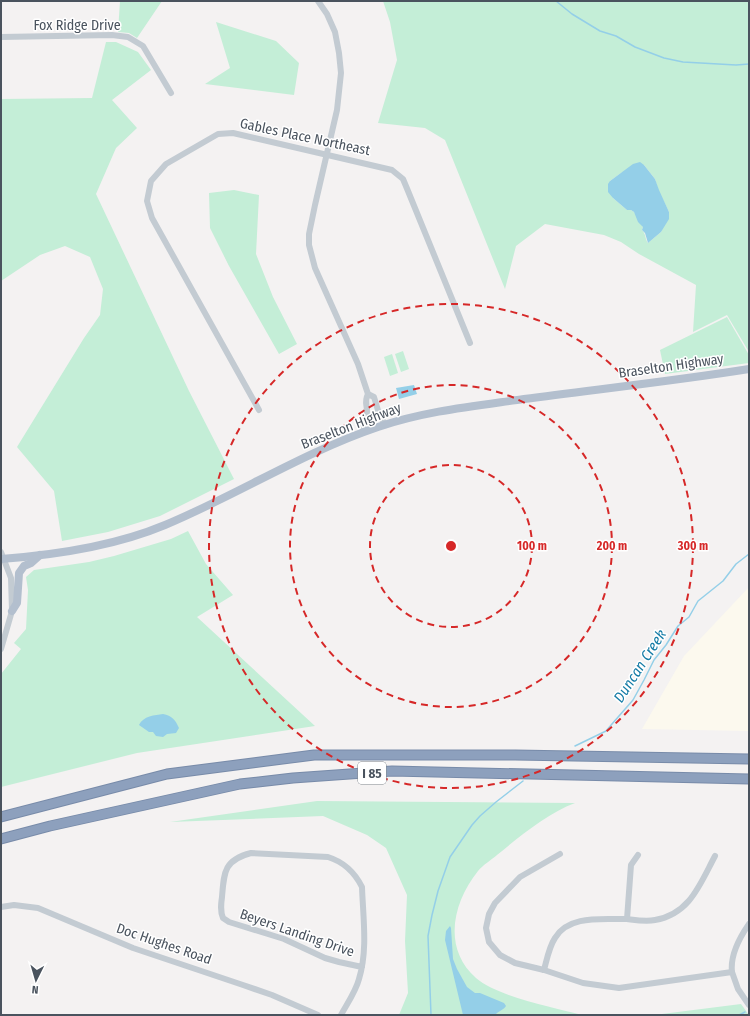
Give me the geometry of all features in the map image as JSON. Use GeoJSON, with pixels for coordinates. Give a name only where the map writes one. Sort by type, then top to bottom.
{"type":"FeatureCollection","features":[{"type":"Feature","properties":{"kind":"highway","name":"I 85"},"geometry":{"type":"LineString","coordinates":[[1,817],[167,774],[314,755],[516,754],[749,759]]}},
{"type":"Feature","properties":{"kind":"highway","name":"I 85"},"geometry":{"type":"LineString","coordinates":[[1,839],[50,826],[240,784],[293,778],[392,771],[749,779]]}},
{"type":"Feature","properties":{"kind":"main road","name":"Braselton Highway"},"geometry":{"type":"LineString","coordinates":[[2,556],[40,554],[79,549],[115,541],[164,525],[313,453],[360,434],[410,417],[456,409],[749,369]]}},
{"type":"Feature","properties":{"kind":"main road"},"geometry":{"type":"LineString","coordinates":[[12,611],[16,602],[19,573],[24,566],[31,563],[40,554]]}},
{"type":"Feature","properties":{"kind":"street"},"geometry":{"type":"LineString","coordinates":[[318,1],[327,14],[335,32],[340,53],[341,73],[337,110],[315,205],[309,234],[309,244],[315,268],[358,364],[368,394],[374,397],[380,417],[386,425]]}},
{"type":"Feature","properties":{"kind":"street","name":"Fox Ridge Drive"},"geometry":{"type":"LineString","coordinates":[[1,37],[112,35],[128,37],[143,46],[171,93]]}},
{"type":"Feature","properties":{"kind":"street","name":"Gables Place Northeast"},"geometry":{"type":"LineString","coordinates":[[259,410],[152,218],[147,201],[151,181],[166,164],[218,134],[233,133],[392,170],[403,179],[470,343]]}},
{"type":"Feature","properties":{"kind":"street"},"geometry":{"type":"LineString","coordinates":[[360,434],[367,412],[365,400],[368,394]]}},
{"type":"Feature","properties":{"kind":"street"},"geometry":{"type":"LineString","coordinates":[[1,649],[12,611],[12,578],[2,556]]}},
{"type":"Feature","properties":{"kind":"street","name":"Beyers Landing Drive"},"geometry":{"type":"LineString","coordinates":[[342,1015],[359,981],[362,968],[364,953],[362,887],[357,878],[345,865],[338,860],[328,857],[251,853],[239,856],[231,862],[226,869],[223,879],[220,913],[223,918],[229,922],[284,939],[325,958],[362,968]]}},
{"type":"Feature","properties":{"kind":"street"},"geometry":{"type":"LineString","coordinates":[[560,854],[520,877],[495,903],[489,914],[486,928],[489,942],[500,955],[515,963],[544,970],[583,983],[619,988],[732,972]]}},
{"type":"Feature","properties":{"kind":"street"},"geometry":{"type":"LineString","coordinates":[[627,920],[631,865],[638,855]]}},
{"type":"Feature","properties":{"kind":"street"},"geometry":{"type":"LineString","coordinates":[[544,970],[552,943],[556,936],[564,928],[579,921],[654,921],[670,916],[685,906],[694,895],[715,856]]}},
{"type":"Feature","properties":{"kind":"street","name":"Doc Hughes Road"},"geometry":{"type":"LineString","coordinates":[[1,907],[14,905],[38,908],[132,948],[257,990],[318,1015]]}},
{"type":"Feature","properties":{"kind":"street"},"geometry":{"type":"LineString","coordinates":[[749,924],[736,946],[732,968],[738,989],[749,1005]]}},
{"type":"Feature","properties":{"kind":"shaded area"},"geometry":{"type":"Polygon","coordinates":[[[749,587],[749,731],[642,729],[684,656],[749,587]]]}},
{"type":"Feature","properties":{"kind":"green space"},"geometry":{"type":"Polygon","coordinates":[[[120,1],[162,1],[137,38],[129,33],[118,32],[120,1]]]}},
{"type":"Feature","properties":{"kind":"green space"},"geometry":{"type":"Polygon","coordinates":[[[383,1],[749,1],[749,352],[727,315],[693,332],[696,285],[639,254],[621,242],[604,235],[545,224],[516,246],[505,289],[445,140],[425,128],[378,123],[397,60],[390,22],[383,1]],[[644,165],[621,173],[610,181],[613,198],[627,210],[634,212],[643,227],[642,230],[648,243],[661,232],[669,212],[658,190],[655,179],[644,165]]]}},
{"type":"Feature","properties":{"kind":"green space"},"geometry":{"type":"Polygon","coordinates":[[[216,22],[276,41],[299,63],[294,95],[205,84],[230,68],[216,22]]]}},
{"type":"Feature","properties":{"kind":"green space"},"geometry":{"type":"Polygon","coordinates":[[[106,42],[116,42],[138,52],[151,70],[112,100],[137,128],[116,148],[96,194],[189,391],[234,479],[160,516],[108,532],[62,541],[54,491],[17,447],[84,338],[100,315],[103,289],[90,257],[65,246],[40,255],[1,281],[1,99],[92,98],[106,42]]]}},
{"type":"Feature","properties":{"kind":"green space"},"geometry":{"type":"Polygon","coordinates":[[[234,190],[259,195],[256,254],[273,297],[297,344],[279,354],[229,266],[210,228],[209,193],[234,190]]]}},
{"type":"Feature","properties":{"kind":"green space"},"geometry":{"type":"Polygon","coordinates":[[[727,317],[749,355],[749,363],[665,374],[660,350],[727,317]]]}},
{"type":"Feature","properties":{"kind":"green space"},"geometry":{"type":"Polygon","coordinates":[[[403,351],[409,369],[401,372],[395,354],[403,351]]]}},
{"type":"Feature","properties":{"kind":"green space"},"geometry":{"type":"Polygon","coordinates":[[[392,354],[398,373],[390,376],[384,357],[392,354]]]}},
{"type":"Feature","properties":{"kind":"green space"},"geometry":{"type":"Polygon","coordinates":[[[188,531],[206,564],[233,595],[197,617],[315,726],[137,753],[1,787],[1,674],[21,649],[14,643],[26,629],[28,590],[26,577],[34,570],[89,562],[114,556],[171,539],[188,531]]]}},
{"type":"Feature","properties":{"kind":"green space"},"geometry":{"type":"Polygon","coordinates":[[[317,801],[575,803],[565,807],[534,826],[478,871],[469,883],[457,911],[455,939],[458,953],[465,966],[476,978],[486,985],[526,1001],[582,1015],[399,1015],[408,993],[405,941],[407,895],[386,848],[367,835],[323,816],[170,822],[317,801]]]}},
{"type":"Feature","properties":{"kind":"green space"},"geometry":{"type":"Polygon","coordinates":[[[741,1004],[749,1015],[654,1015],[741,1004]]]}},
{"type":"Feature","properties":{"kind":"water"},"geometry":{"type":"Polygon","coordinates":[[[640,162],[655,179],[669,212],[669,219],[661,232],[648,243],[645,233],[642,230],[643,227],[638,222],[634,212],[627,210],[608,192],[608,184],[610,181],[633,164],[640,162]]]}},
{"type":"Feature","properties":{"kind":"water"},"geometry":{"type":"Polygon","coordinates":[[[414,385],[417,394],[399,399],[396,388],[414,385]]]}},
{"type":"Feature","properties":{"kind":"water"},"geometry":{"type":"Polygon","coordinates":[[[163,714],[173,718],[176,722],[179,728],[176,733],[167,734],[163,737],[156,736],[153,732],[149,732],[139,725],[146,718],[163,714]]]}},
{"type":"Feature","properties":{"kind":"water"},"geometry":{"type":"Polygon","coordinates":[[[450,926],[453,959],[467,987],[475,993],[480,993],[504,1003],[506,1006],[495,1015],[463,1015],[445,940],[446,931],[450,926]]]}},
{"type":"Feature","properties":{"kind":"waterway"},"geometry":{"type":"LineString","coordinates":[[556,1],[572,14],[600,31],[616,36],[635,47],[664,58],[683,62],[736,65],[749,64]]}},
{"type":"Feature","properties":{"kind":"waterway","name":"Duncan Creek"},"geometry":{"type":"LineString","coordinates":[[575,746],[606,731],[633,700],[654,660],[678,626],[689,617],[698,601],[723,581],[736,564],[749,554]]}},
{"type":"Feature","properties":{"kind":"waterway","name":"Duncan Creek"},"geometry":{"type":"LineString","coordinates":[[431,1015],[428,936],[438,891],[450,857],[480,816],[523,781]]}},
{"type":"Feature","properties":{"kind":"waterway"},"geometry":{"type":"LineString","coordinates":[[739,1015],[745,1012]]}}]}
